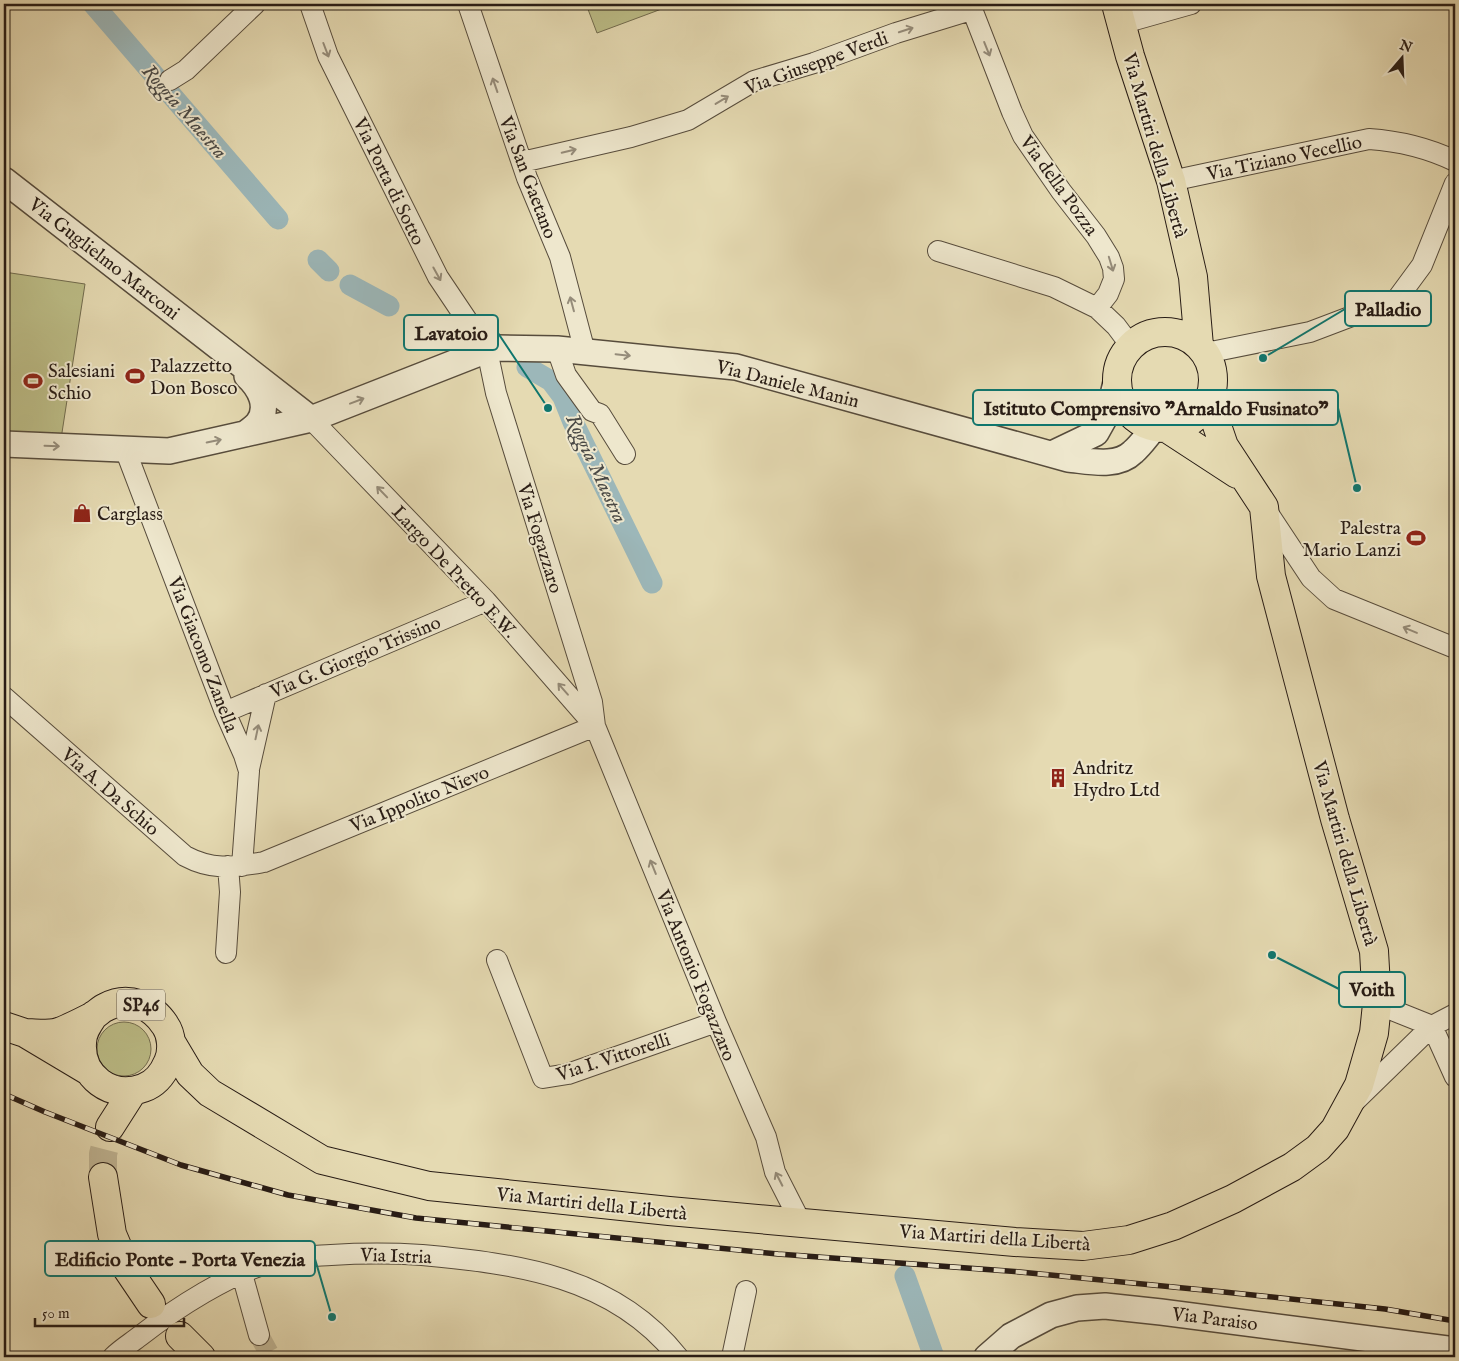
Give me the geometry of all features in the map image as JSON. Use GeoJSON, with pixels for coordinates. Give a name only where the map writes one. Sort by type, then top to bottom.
{"type":"FeatureCollection","features":[{"type":"Feature","properties":{"kind":"main road","name":"Via Martiri della Libertà"},"geometry":{"type":"LineString","coordinates":[[171,1042],[190,1074],[210,1093],[322,1160],[429,1186],[669,1211],[1084,1246],[1136,1238],[1173,1226],[1233,1199],[1292,1167],[1318,1148],[1335,1129],[1359,1085],[1372,1044],[1378,1004],[1374,951],[1335,818],[1271,576],[1264,508],[1224,446],[1209,402],[1214,386],[1213,369],[1203,350],[1193,277],[1171,182],[1118,14]]}},
{"type":"Feature","properties":{"kind":"main road"},"geometry":{"type":"LineString","coordinates":[[1166,332],[1182,311],[1194,286]]}},
{"type":"Feature","properties":{"kind":"main road"},"geometry":{"type":"LineString","coordinates":[[1117,378],[1119,367],[1131,346],[1148,336],[1166,332],[1184,336],[1203,350]]}},
{"type":"Feature","properties":{"kind":"main road","name":"Via Martiri della Libertà"},"geometry":{"type":"LineString","coordinates":[[1117,378],[1118,392],[1123,404],[1142,423],[1161,428],[1211,456],[1244,479]]}},
{"type":"Feature","properties":{"kind":"main road"},"geometry":{"type":"LineString","coordinates":[[1161,428],[1185,425],[1199,416],[1209,402]]}},
{"type":"Feature","properties":{"kind":"main road","name":"SP46"},"geometry":{"type":"LineString","coordinates":[[14,1029],[55,1033],[119,1002],[134,1002],[147,1007],[159,1016],[167,1028],[171,1042],[170,1057],[165,1070],[144,1086],[110,1127],[95,1078],[82,1056],[82,1041],[86,1027],[94,1015]]}},
{"type":"Feature","properties":{"kind":"main road","name":"SP46"},"geometry":{"type":"LineString","coordinates":[[14,1029],[95,1078]]}},
{"type":"Feature","properties":{"kind":"main road"},"geometry":{"type":"LineString","coordinates":[[95,1078],[118,1091],[144,1086]]}},
{"type":"Feature","properties":{"kind":"main road","name":"Via Martiri della Libertà"},"geometry":{"type":"LineString","coordinates":[[144,1086],[184,1086],[210,1093]]}},
{"type":"Feature","properties":{"kind":"main road"},"geometry":{"type":"LineString","coordinates":[[104,1178],[112,1234],[126,1267],[151,1304]]}},
{"type":"Feature","properties":{"kind":"main road"},"geometry":{"type":"LineString","coordinates":[[180,1336],[201,1357]]}},
{"type":"Feature","properties":{"kind":"street"},"geometry":{"type":"LineString","coordinates":[[170,80],[186,70],[255,4]]}},
{"type":"Feature","properties":{"kind":"street","name":"Via Porta di Sotto"},"geometry":{"type":"LineString","coordinates":[[310,4],[328,56],[438,277],[487,350]]}},
{"type":"Feature","properties":{"kind":"street","name":"Via San Gaetano"},"geometry":{"type":"LineString","coordinates":[[468,4],[522,162],[560,257],[585,352]]}},
{"type":"Feature","properties":{"kind":"street"},"geometry":{"type":"LineString","coordinates":[[1118,14],[1190,4]]}},
{"type":"Feature","properties":{"kind":"street","name":"Via Giuseppe Verdi"},"geometry":{"type":"LineString","coordinates":[[522,162],[631,137],[688,120],[754,81],[814,64],[970,7]]}},
{"type":"Feature","properties":{"kind":"street","name":"Via della Pozza"},"geometry":{"type":"LineString","coordinates":[[970,7],[1023,136],[1056,184],[1096,236],[1109,257],[1114,279],[1108,294],[1096,308]]}},
{"type":"Feature","properties":{"kind":"street","name":"Via Tiziano Vecellio"},"geometry":{"type":"LineString","coordinates":[[1171,182],[1369,138],[1392,140],[1437,152],[1455,161]]}},
{"type":"Feature","properties":{"kind":"street","name":"Via Guglielmo Marconi"},"geometry":{"type":"LineString","coordinates":[[4,180],[312,419]]}},
{"type":"Feature","properties":{"kind":"street"},"geometry":{"type":"LineString","coordinates":[[1203,350],[1310,332],[1397,298],[1422,265],[1455,183]]}},
{"type":"Feature","properties":{"kind":"street"},"geometry":{"type":"LineString","coordinates":[[938,251],[1054,288],[1096,308],[1116,326],[1131,346]]}},
{"type":"Feature","properties":{"kind":"street","name":"Via Guglielmo Marconi"},"geometry":{"type":"LineString","coordinates":[[206,337],[253,382],[262,396],[264,408],[258,424],[246,434]]}},
{"type":"Feature","properties":{"kind":"street","name":"Via Daniele Manin"},"geometry":{"type":"LineString","coordinates":[[4,444],[169,450],[312,419],[487,350],[497,348],[557,349],[736,367],[1068,459],[1112,462]]}},
{"type":"Feature","properties":{"kind":"street"},"geometry":{"type":"LineString","coordinates":[[557,349],[566,376],[592,411],[600,414],[625,454]]}},
{"type":"Feature","properties":{"kind":"street","name":"Via Fogazzaro"},"geometry":{"type":"LineString","coordinates":[[487,350],[496,393],[592,702],[595,726]]}},
{"type":"Feature","properties":{"kind":"street"},"geometry":{"type":"LineString","coordinates":[[1117,378],[1110,408],[1096,433],[1094,444],[1097,452],[1112,462],[1122,460],[1161,428]]}},
{"type":"Feature","properties":{"kind":"street","name":"Largo De Pretto E.W."},"geometry":{"type":"LineString","coordinates":[[312,419],[486,601],[595,726]]}},
{"type":"Feature","properties":{"kind":"street"},"geometry":{"type":"LineString","coordinates":[[1052,454],[1096,433]]}},
{"type":"Feature","properties":{"kind":"street","name":"Via Giacomo Zanella"},"geometry":{"type":"LineString","coordinates":[[125,449],[249,771],[235,866]]}},
{"type":"Feature","properties":{"kind":"street"},"geometry":{"type":"LineString","coordinates":[[1264,508],[1311,578],[1334,599],[1455,648]]}},
{"type":"Feature","properties":{"kind":"street","name":"Via G. Giorgio Trissino"},"geometry":{"type":"LineString","coordinates":[[225,712],[486,601]]}},
{"type":"Feature","properties":{"kind":"street"},"geometry":{"type":"LineString","coordinates":[[249,771],[266,694]]}},
{"type":"Feature","properties":{"kind":"street","name":"Via A. Da Schio"},"geometry":{"type":"LineString","coordinates":[[4,697],[185,856],[199,863],[211,866],[235,866]]}},
{"type":"Feature","properties":{"kind":"street","name":"Via Ippolito Nievo"},"geometry":{"type":"LineString","coordinates":[[235,866],[264,862],[595,726]]}},
{"type":"Feature","properties":{"kind":"street","name":"Via Antonio Fogazzaro"},"geometry":{"type":"LineString","coordinates":[[595,726],[716,1022],[766,1137],[775,1172],[801,1223]]}},
{"type":"Feature","properties":{"kind":"street"},"geometry":{"type":"LineString","coordinates":[[226,953],[230,892],[235,866]]}},
{"type":"Feature","properties":{"kind":"street","name":"Via I. Vittorelli"},"geometry":{"type":"LineString","coordinates":[[497,960],[543,1078],[568,1074],[716,1022]]}},
{"type":"Feature","properties":{"kind":"street"},"geometry":{"type":"LineString","coordinates":[[1378,1004],[1432,1026],[1455,1077]]}},
{"type":"Feature","properties":{"kind":"street"},"geometry":{"type":"LineString","coordinates":[[1347,1108],[1432,1026],[1455,1014]]}},
{"type":"Feature","properties":{"kind":"street","name":"Via Istria"},"geometry":{"type":"LineString","coordinates":[[113,1357],[167,1316],[199,1296],[242,1274],[276,1261],[364,1252],[408,1254],[504,1264],[546,1273],[598,1293],[641,1321],[678,1357]]}},
{"type":"Feature","properties":{"kind":"street"},"geometry":{"type":"LineString","coordinates":[[242,1274],[259,1335]]}},
{"type":"Feature","properties":{"kind":"street"},"geometry":{"type":"LineString","coordinates":[[732,1357],[746,1291]]}},
{"type":"Feature","properties":{"kind":"street","name":"Via Paraiso"},"geometry":{"type":"LineString","coordinates":[[987,1357],[1011,1336],[1051,1315],[1077,1308],[1105,1306],[1455,1350]]}},
{"type":"Feature","properties":{"kind":"green space"},"geometry":{"type":"Polygon","coordinates":[[[586,4],[675,4],[597,33],[586,4]]]}},
{"type":"Feature","properties":{"kind":"green space","name":"Salesiani Schio"},"geometry":{"type":"Polygon","coordinates":[[[4,272],[85,284],[61,439],[4,432],[4,272]]]}},
{"type":"Feature","properties":{"kind":"green space"},"geometry":{"type":"Polygon","coordinates":[[[119,1022],[129,1022],[139,1026],[147,1034],[151,1049],[147,1064],[139,1072],[129,1076],[119,1076],[109,1072],[101,1064],[97,1054],[97,1044],[101,1034],[109,1026],[119,1022]]]}},
{"type":"Feature","properties":{"kind":"waterway","name":"Roggia Maestra"},"geometry":{"type":"LineString","coordinates":[[93,4],[278,219]]}},
{"type":"Feature","properties":{"kind":"waterway","name":"Roggia Maestra"},"geometry":{"type":"LineString","coordinates":[[318,260],[329,271]]}},
{"type":"Feature","properties":{"kind":"waterway","name":"Roggia Maestra"},"geometry":{"type":"LineString","coordinates":[[350,285],[389,306]]}},
{"type":"Feature","properties":{"kind":"waterway","name":"Roggia Maestra"},"geometry":{"type":"LineString","coordinates":[[527,367],[551,381],[563,397],[573,422],[652,583]]}},
{"type":"Feature","properties":{"kind":"waterway","name":"Roggia Maestra"},"geometry":{"type":"LineString","coordinates":[[905,1276],[934,1357]]}},
{"type":"Feature","properties":{"kind":"tunnel"},"geometry":{"type":"LineString","coordinates":[[103,1177],[103,1154],[110,1127]]}},
{"type":"Feature","properties":{"kind":"tunnel"},"geometry":{"type":"LineString","coordinates":[[259,1335],[271,1357]]}},
{"type":"Feature","properties":{"kind":"railway"},"geometry":{"type":"LineString","coordinates":[[4,1094],[181,1165],[288,1195],[416,1218],[778,1254],[1020,1272],[1224,1292],[1385,1309],[1455,1321]]}},
{"type":"Feature","properties":{"kind":"place","name":"Palladio"},"geometry":{"type":"Point","coordinates":[1263,358]}},
{"type":"Feature","properties":{"kind":"place","name":"Palazzetto Don Bosco"},"geometry":{"type":"Point","coordinates":[135,376]}},
{"type":"Feature","properties":{"kind":"place","name":"Salesiani Schio"},"geometry":{"type":"Point","coordinates":[33,381]}},
{"type":"Feature","properties":{"kind":"place","name":"Lavatoio"},"geometry":{"type":"Point","coordinates":[548,408]}},
{"type":"Feature","properties":{"kind":"place","name":"Istituto Comprensivo \"Arnaldo Fusinato\""},"geometry":{"type":"Point","coordinates":[1357,488]}},
{"type":"Feature","properties":{"kind":"place","name":"Carglass"},"geometry":{"type":"Point","coordinates":[82,513]}},
{"type":"Feature","properties":{"kind":"place","name":"Palestra Mario Lanzi"},"geometry":{"type":"Point","coordinates":[1416,538]}},
{"type":"Feature","properties":{"kind":"place","name":"Andritz Hydro Ltd"},"geometry":{"type":"Point","coordinates":[1058,778]}},
{"type":"Feature","properties":{"kind":"place","name":"Voith"},"geometry":{"type":"Point","coordinates":[1272,955]}},
{"type":"Feature","properties":{"kind":"place","name":"Edificio Ponte - Porta Venezia"},"geometry":{"type":"Point","coordinates":[332,1317]}}]}
